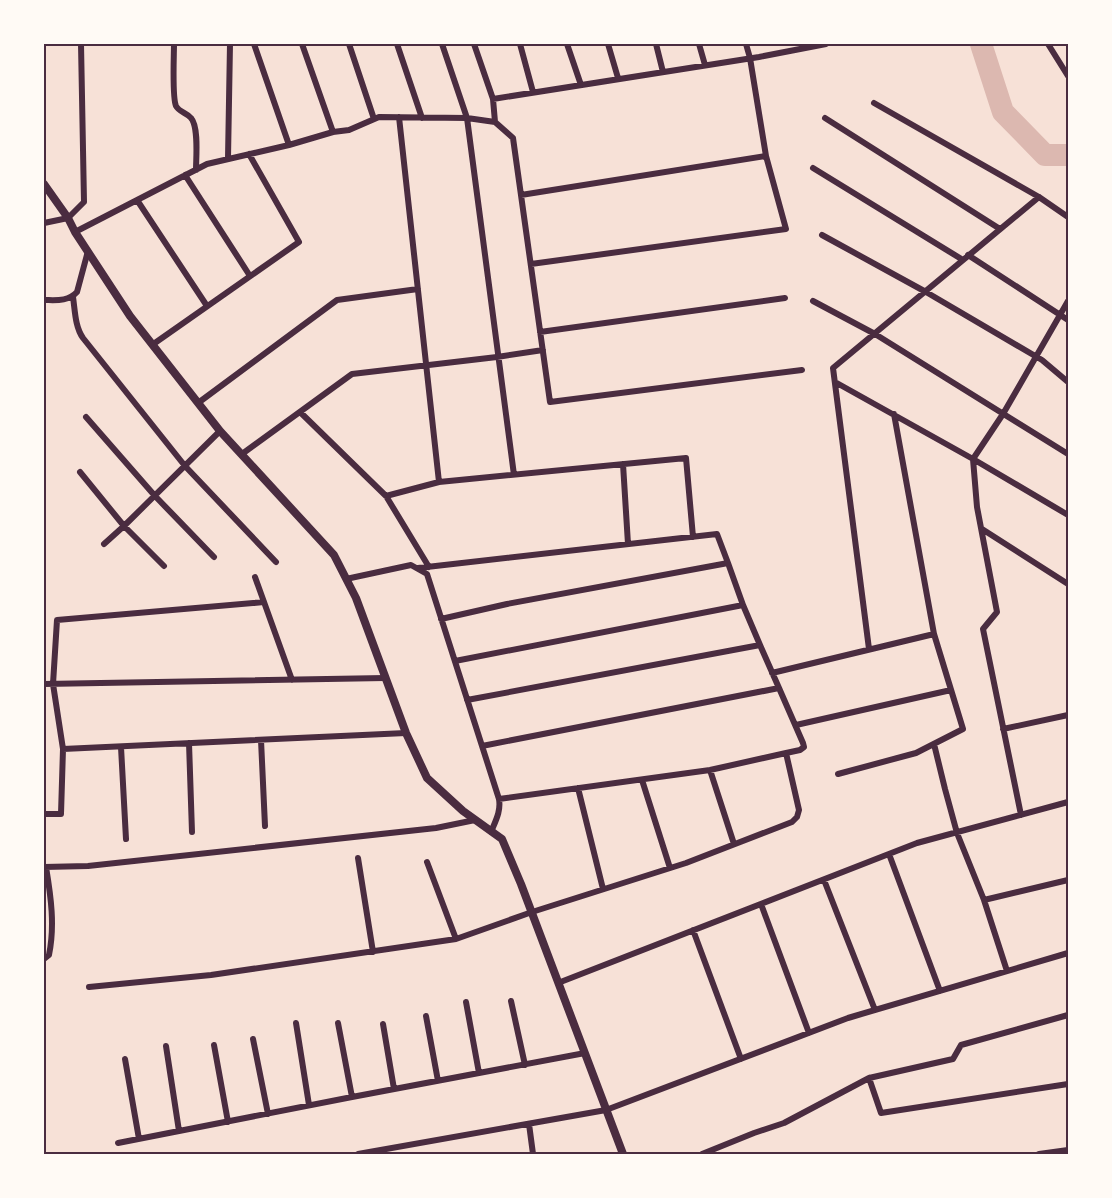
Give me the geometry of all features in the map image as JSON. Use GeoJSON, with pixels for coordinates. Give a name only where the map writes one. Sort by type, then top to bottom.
{"type":"FeatureCollection","features":[{"type":"Feature","properties":{"kind":"street"},"geometry":{"type":"LineString","coordinates":[[44,223],[68,218],[84,202],[81,44]]}},
{"type":"Feature","properties":{"kind":"street"},"geometry":{"type":"LineString","coordinates":[[174,44],[174,96],[176,106],[191,118],[194,126],[196,170]]}},
{"type":"Feature","properties":{"kind":"street"},"geometry":{"type":"LineString","coordinates":[[228,158],[230,44]]}},
{"type":"Feature","properties":{"kind":"street"},"geometry":{"type":"LineString","coordinates":[[254,44],[289,145]]}},
{"type":"Feature","properties":{"kind":"street"},"geometry":{"type":"LineString","coordinates":[[302,44],[333,132]]}},
{"type":"Feature","properties":{"kind":"street"},"geometry":{"type":"LineString","coordinates":[[350,44],[374,119]]}},
{"type":"Feature","properties":{"kind":"street"},"geometry":{"type":"LineString","coordinates":[[397,44],[422,118]]}},
{"type":"Feature","properties":{"kind":"street"},"geometry":{"type":"LineString","coordinates":[[442,44],[467,118],[514,475]]}},
{"type":"Feature","properties":{"kind":"street"},"geometry":{"type":"LineString","coordinates":[[474,44],[493,99],[495,122]]}},
{"type":"Feature","properties":{"kind":"street"},"geometry":{"type":"LineString","coordinates":[[520,44],[533,92]]}},
{"type":"Feature","properties":{"kind":"street"},"geometry":{"type":"LineString","coordinates":[[567,44],[580,85]]}},
{"type":"Feature","properties":{"kind":"street"},"geometry":{"type":"LineString","coordinates":[[608,44],[618,78]]}},
{"type":"Feature","properties":{"kind":"street"},"geometry":{"type":"LineString","coordinates":[[656,44],[663,72]]}},
{"type":"Feature","properties":{"kind":"street"},"geometry":{"type":"LineString","coordinates":[[699,44],[705,65]]}},
{"type":"Feature","properties":{"kind":"street"},"geometry":{"type":"LineString","coordinates":[[531,264],[786,229],[766,156],[746,44]]}},
{"type":"Feature","properties":{"kind":"street"},"geometry":{"type":"LineString","coordinates":[[493,99],[750,58],[792,47],[826,44]]}},
{"type":"Feature","properties":{"kind":"street"},"geometry":{"type":"LineString","coordinates":[[1048,44],[1068,76]]}},
{"type":"Feature","properties":{"kind":"street"},"geometry":{"type":"LineString","coordinates":[[873,103],[1039,197],[1068,217]]}},
{"type":"Feature","properties":{"kind":"street"},"geometry":{"type":"LineString","coordinates":[[75,232],[207,164],[349,130],[379,117],[467,118],[495,122],[513,138],[550,402],[802,370]]}},
{"type":"Feature","properties":{"kind":"street"},"geometry":{"type":"LineString","coordinates":[[399,117],[439,482]]}},
{"type":"Feature","properties":{"kind":"street"},"geometry":{"type":"LineString","coordinates":[[825,118],[1000,230]]}},
{"type":"Feature","properties":{"kind":"street"},"geometry":{"type":"LineString","coordinates":[[152,345],[299,242],[249,154]]}},
{"type":"Feature","properties":{"kind":"street"},"geometry":{"type":"LineString","coordinates":[[521,195],[766,156]]}},
{"type":"Feature","properties":{"kind":"street"},"geometry":{"type":"LineString","coordinates":[[813,168],[1068,320]]}},
{"type":"Feature","properties":{"kind":"street"},"geometry":{"type":"LineString","coordinates":[[185,175],[250,276]]}},
{"type":"Feature","properties":{"kind":"street"},"geometry":{"type":"LineString","coordinates":[[44,184],[130,316],[152,345],[220,430],[334,555],[356,598],[406,733],[427,778],[463,811],[502,839],[532,912],[623,1155]]}},
{"type":"Feature","properties":{"kind":"street"},"geometry":{"type":"LineString","coordinates":[[869,649],[833,368],[1039,197]]}},
{"type":"Feature","properties":{"kind":"street"},"geometry":{"type":"LineString","coordinates":[[137,200],[207,306]]}},
{"type":"Feature","properties":{"kind":"street"},"geometry":{"type":"LineString","coordinates":[[822,235],[926,292],[1036,357],[1068,382]]}},
{"type":"Feature","properties":{"kind":"street"},"geometry":{"type":"LineString","coordinates":[[44,300],[73,297],[77,292],[88,251]]}},
{"type":"Feature","properties":{"kind":"street"},"geometry":{"type":"LineString","coordinates":[[198,403],[337,300],[418,289]]}},
{"type":"Feature","properties":{"kind":"street"},"geometry":{"type":"LineString","coordinates":[[73,297],[80,333],[185,466],[276,562]]}},
{"type":"Feature","properties":{"kind":"street"},"geometry":{"type":"LineString","coordinates":[[540,332],[785,298]]}},
{"type":"Feature","properties":{"kind":"street"},"geometry":{"type":"LineString","coordinates":[[813,301],[874,334],[1068,454]]}},
{"type":"Feature","properties":{"kind":"street"},"geometry":{"type":"LineString","coordinates":[[1021,815],[983,629],[998,612],[977,507],[974,459],[1003,414],[1068,301]]}},
{"type":"Feature","properties":{"kind":"street"},"geometry":{"type":"LineString","coordinates":[[242,454],[352,374],[543,350]]}},
{"type":"Feature","properties":{"kind":"street"},"geometry":{"type":"LineString","coordinates":[[835,382],[974,459],[1068,515]]}},
{"type":"Feature","properties":{"kind":"street"},"geometry":{"type":"LineString","coordinates":[[300,412],[386,496],[429,567]]}},
{"type":"Feature","properties":{"kind":"street"},"geometry":{"type":"LineString","coordinates":[[838,774],[916,753],[963,729],[934,634],[894,414]]}},
{"type":"Feature","properties":{"kind":"street"},"geometry":{"type":"LineString","coordinates":[[86,417],[155,496],[214,557]]}},
{"type":"Feature","properties":{"kind":"street"},"geometry":{"type":"LineString","coordinates":[[104,544],[220,430]]}},
{"type":"Feature","properties":{"kind":"street"},"geometry":{"type":"LineString","coordinates":[[386,496],[439,482],[686,458],[693,537]]}},
{"type":"Feature","properties":{"kind":"street"},"geometry":{"type":"LineString","coordinates":[[623,464],[628,544]]}},
{"type":"Feature","properties":{"kind":"street"},"geometry":{"type":"LineString","coordinates":[[80,472],[124,526],[164,566]]}},
{"type":"Feature","properties":{"kind":"street"},"geometry":{"type":"LineString","coordinates":[[982,529],[1068,584]]}},
{"type":"Feature","properties":{"kind":"street"},"geometry":{"type":"LineString","coordinates":[[417,568],[717,534],[743,605],[804,743],[804,747],[800,750],[710,770],[499,799]]}},
{"type":"Feature","properties":{"kind":"street"},"geometry":{"type":"LineString","coordinates":[[441,619],[507,604],[728,563]]}},
{"type":"Feature","properties":{"kind":"street"},"geometry":{"type":"LineString","coordinates":[[346,579],[411,565],[427,574],[499,799],[499,815],[491,832]]}},
{"type":"Feature","properties":{"kind":"street"},"geometry":{"type":"LineString","coordinates":[[255,577],[292,680]]}},
{"type":"Feature","properties":{"kind":"street"},"geometry":{"type":"LineString","coordinates":[[44,814],[61,814],[63,749],[53,684],[57,620],[264,602]]}},
{"type":"Feature","properties":{"kind":"street"},"geometry":{"type":"LineString","coordinates":[[455,661],[743,605]]}},
{"type":"Feature","properties":{"kind":"street"},"geometry":{"type":"LineString","coordinates":[[772,673],[934,634]]}},
{"type":"Feature","properties":{"kind":"street"},"geometry":{"type":"LineString","coordinates":[[467,700],[760,645]]}},
{"type":"Feature","properties":{"kind":"street"},"geometry":{"type":"LineString","coordinates":[[44,684],[385,678]]}},
{"type":"Feature","properties":{"kind":"street"},"geometry":{"type":"LineString","coordinates":[[482,746],[779,688]]}},
{"type":"Feature","properties":{"kind":"street"},"geometry":{"type":"LineString","coordinates":[[796,725],[951,690]]}},
{"type":"Feature","properties":{"kind":"street"},"geometry":{"type":"LineString","coordinates":[[1003,729],[1068,715]]}},
{"type":"Feature","properties":{"kind":"street"},"geometry":{"type":"LineString","coordinates":[[63,749],[406,733]]}},
{"type":"Feature","properties":{"kind":"street"},"geometry":{"type":"LineString","coordinates":[[261,740],[265,826]]}},
{"type":"Feature","properties":{"kind":"street"},"geometry":{"type":"LineString","coordinates":[[189,743],[192,832]]}},
{"type":"Feature","properties":{"kind":"street"},"geometry":{"type":"LineString","coordinates":[[934,744],[957,833],[984,900],[1007,971]]}},
{"type":"Feature","properties":{"kind":"street"},"geometry":{"type":"LineString","coordinates":[[121,747],[126,839]]}},
{"type":"Feature","properties":{"kind":"street"},"geometry":{"type":"LineString","coordinates":[[89,987],[211,975],[456,939],[670,868],[792,822],[798,817],[799,810],[786,753]]}},
{"type":"Feature","properties":{"kind":"street"},"geometry":{"type":"LineString","coordinates":[[710,770],[734,844]]}},
{"type":"Feature","properties":{"kind":"street"},"geometry":{"type":"LineString","coordinates":[[642,780],[670,868]]}},
{"type":"Feature","properties":{"kind":"street"},"geometry":{"type":"LineString","coordinates":[[578,788],[603,889]]}},
{"type":"Feature","properties":{"kind":"street"},"geometry":{"type":"LineString","coordinates":[[558,983],[917,843],[1068,802]]}},
{"type":"Feature","properties":{"kind":"street"},"geometry":{"type":"LineString","coordinates":[[44,959],[49,955],[53,939],[45,867],[99,864],[365,836],[436,828],[475,820]]}},
{"type":"Feature","properties":{"kind":"street"},"geometry":{"type":"LineString","coordinates":[[889,854],[940,991]]}},
{"type":"Feature","properties":{"kind":"street"},"geometry":{"type":"LineString","coordinates":[[357,858],[373,952]]}},
{"type":"Feature","properties":{"kind":"street"},"geometry":{"type":"LineString","coordinates":[[427,862],[456,939]]}},
{"type":"Feature","properties":{"kind":"street"},"geometry":{"type":"LineString","coordinates":[[824,880],[875,1010]]}},
{"type":"Feature","properties":{"kind":"street"},"geometry":{"type":"LineString","coordinates":[[984,900],[1068,880]]}},
{"type":"Feature","properties":{"kind":"street"},"geometry":{"type":"LineString","coordinates":[[761,904],[809,1033]]}},
{"type":"Feature","properties":{"kind":"street"},"geometry":{"type":"LineString","coordinates":[[44,914],[52,914]]}},
{"type":"Feature","properties":{"kind":"street"},"geometry":{"type":"LineString","coordinates":[[693,930],[741,1059]]}},
{"type":"Feature","properties":{"kind":"street"},"geometry":{"type":"LineString","coordinates":[[358,1155],[606,1110],[848,1018],[1068,953]]}},
{"type":"Feature","properties":{"kind":"street"},"geometry":{"type":"LineString","coordinates":[[512,1001],[525,1065]]}},
{"type":"Feature","properties":{"kind":"street"},"geometry":{"type":"LineString","coordinates":[[466,1002],[479,1073]]}},
{"type":"Feature","properties":{"kind":"street"},"geometry":{"type":"LineString","coordinates":[[702,1155],[753,1133],[784,1124],[869,1078],[953,1059],[961,1045],[1068,1015]]}},
{"type":"Feature","properties":{"kind":"street"},"geometry":{"type":"LineString","coordinates":[[426,1016],[438,1081]]}},
{"type":"Feature","properties":{"kind":"street"},"geometry":{"type":"LineString","coordinates":[[296,1023],[309,1105]]}},
{"type":"Feature","properties":{"kind":"street"},"geometry":{"type":"LineString","coordinates":[[338,1023],[352,1097]]}},
{"type":"Feature","properties":{"kind":"street"},"geometry":{"type":"LineString","coordinates":[[383,1024],[394,1089]]}},
{"type":"Feature","properties":{"kind":"street"},"geometry":{"type":"LineString","coordinates":[[253,1039],[268,1114]]}},
{"type":"Feature","properties":{"kind":"street"},"geometry":{"type":"LineString","coordinates":[[214,1044],[228,1122]]}},
{"type":"Feature","properties":{"kind":"street"},"geometry":{"type":"LineString","coordinates":[[166,1046],[179,1131]]}},
{"type":"Feature","properties":{"kind":"street"},"geometry":{"type":"LineString","coordinates":[[118,1143],[585,1053]]}},
{"type":"Feature","properties":{"kind":"street"},"geometry":{"type":"LineString","coordinates":[[125,1059],[139,1139]]}},
{"type":"Feature","properties":{"kind":"street"},"geometry":{"type":"LineString","coordinates":[[869,1078],[881,1113],[1068,1084]]}},
{"type":"Feature","properties":{"kind":"street"},"geometry":{"type":"LineString","coordinates":[[529,1124],[533,1155]]}},
{"type":"Feature","properties":{"kind":"street"},"geometry":{"type":"LineString","coordinates":[[1039,1155],[1068,1150]]}},
{"type":"Feature","properties":{"kind":"waterway"},"geometry":{"type":"LineString","coordinates":[[981,44],[1003,112],[1045,155],[1068,155]]}}]}
